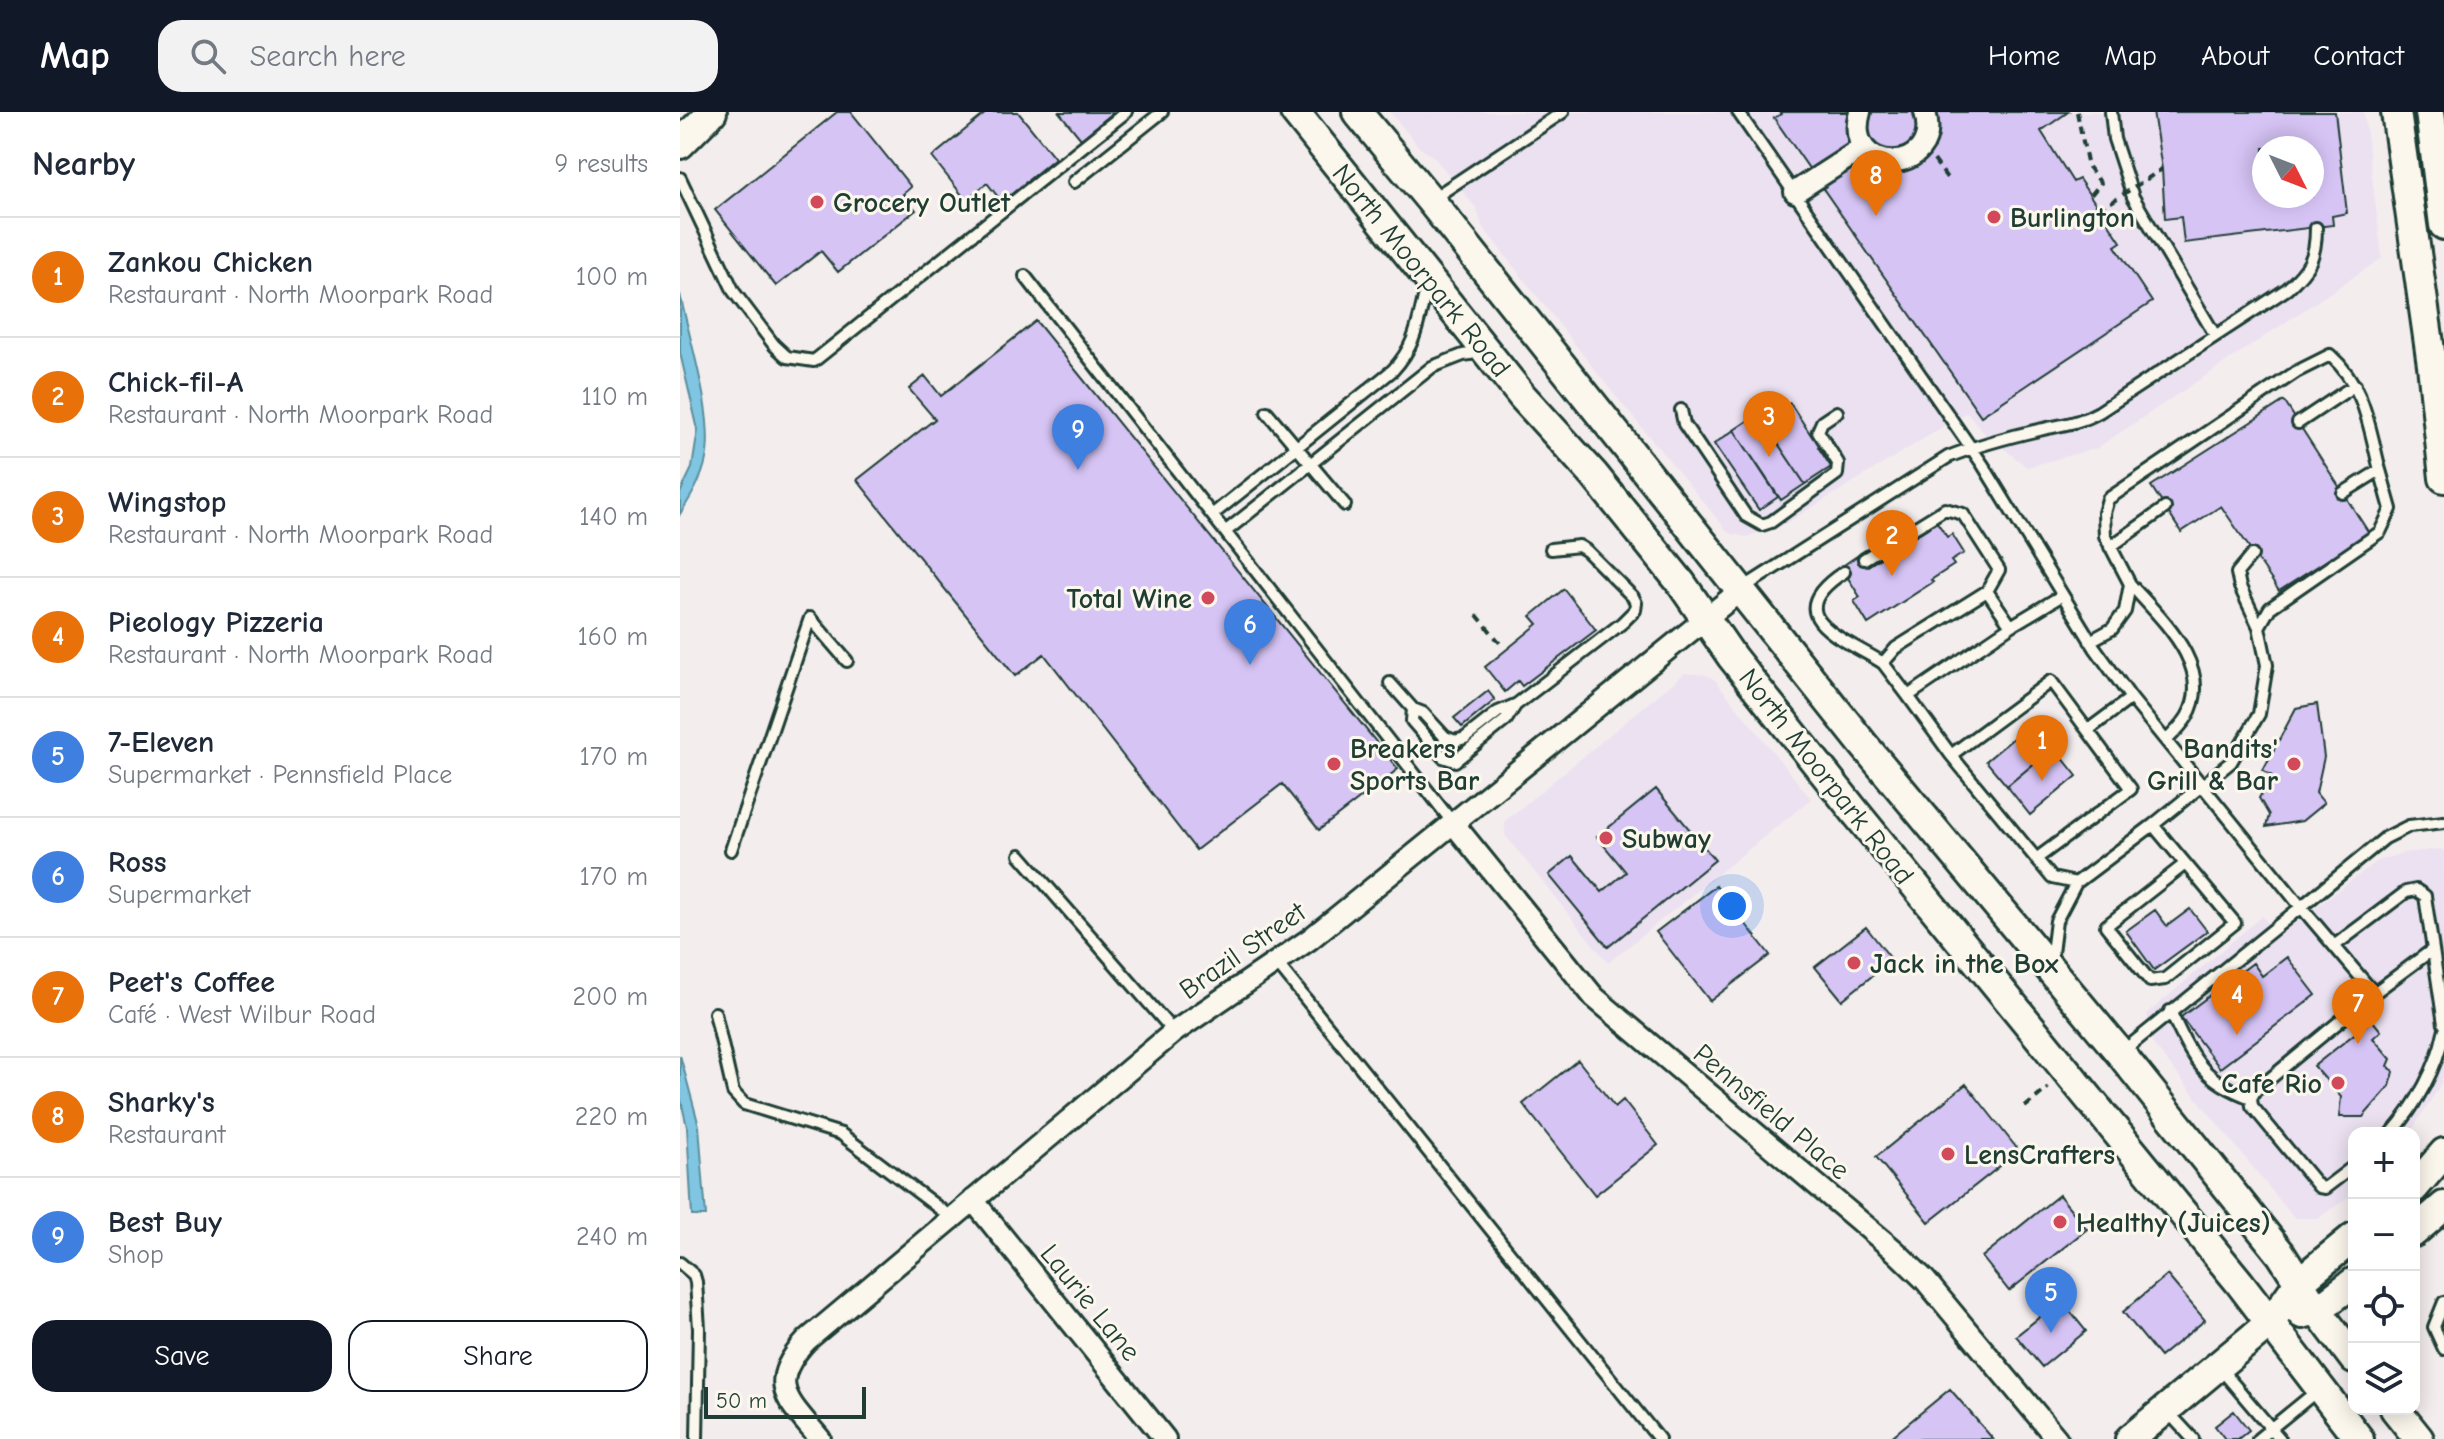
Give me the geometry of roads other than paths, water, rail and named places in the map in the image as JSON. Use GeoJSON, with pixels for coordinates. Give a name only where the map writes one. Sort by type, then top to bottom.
{"type":"FeatureCollection","features":[{"type":"Feature","properties":{"kind":"main road"},"geometry":{"type":"LineString","coordinates":[[680,144],[712,112]]}},
{"type":"Feature","properties":{"kind":"main road","name":"North Moorpark Road"},"geometry":{"type":"LineString","coordinates":[[1295,112],[1522,396],[1594,475],[1681,583],[1732,657],[2270,1323],[2359,1439]]}},
{"type":"Feature","properties":{"kind":"main road","name":"North Moorpark Road"},"geometry":{"type":"LineString","coordinates":[[1357,112],[1780,642],[2120,1053],[2281,1254],[2348,1351]]}},
{"type":"Feature","properties":{"kind":"main road"},"geometry":{"type":"LineString","coordinates":[[2396,112],[2440,409],[2444,478]]}},
{"type":"Feature","properties":{"kind":"main road"},"geometry":{"type":"LineString","coordinates":[[2430,112],[2444,225]]}},
{"type":"Feature","properties":{"kind":"main road"},"geometry":{"type":"LineString","coordinates":[[2420,1181],[2444,1153]]}},
{"type":"Feature","properties":{"kind":"main road"},"geometry":{"type":"LineString","coordinates":[[2420,1227],[2444,1206]]}},
{"type":"Feature","properties":{"kind":"main road"},"geometry":{"type":"LineString","coordinates":[[2130,1439],[2270,1323],[2299,1282],[2348,1242]]}},
{"type":"Feature","properties":{"kind":"main road"},"geometry":{"type":"LineString","coordinates":[[2270,1323],[2317,1310],[2348,1287]]}},
{"type":"Feature","properties":{"kind":"main road"},"geometry":{"type":"LineString","coordinates":[[2400,1415],[2419,1439]]}},
{"type":"Feature","properties":{"kind":"street"},"geometry":{"type":"LineString","coordinates":[[1860,112],[1856,124],[1863,148],[1882,161],[1894,162],[1905,160],[1923,145],[1928,134],[1925,112]]}},
{"type":"Feature","properties":{"kind":"street"},"geometry":{"type":"LineString","coordinates":[[1795,192],[1863,148]]}},
{"type":"Feature","properties":{"kind":"street","name":"Brazil Street"},"geometry":{"type":"LineString","coordinates":[[820,1439],[790,1403],[783,1388],[786,1368],[807,1340],[1174,1032],[1310,939],[1741,590]]}},
{"type":"Feature","properties":{"kind":"street","name":"Pennsfield Place"},"geometry":{"type":"LineString","coordinates":[[1453,823],[1594,997],[1895,1251],[1925,1280],[2057,1439]]}},
{"type":"Feature","properties":{"kind":"street","name":"Laurie Lane"},"geometry":{"type":"LineString","coordinates":[[973,1200],[1165,1439]]}},
{"type":"Feature","properties":{"kind":"lane"},"geometry":{"type":"LineString","coordinates":[[680,178],[734,292],[774,345],[787,357],[814,361],[1126,112]]}},
{"type":"Feature","properties":{"kind":"lane"},"geometry":{"type":"LineString","coordinates":[[1074,182],[1162,112]]}},
{"type":"Feature","properties":{"kind":"lane"},"geometry":{"type":"LineString","coordinates":[[1430,200],[1563,112]]}},
{"type":"Feature","properties":{"kind":"lane"},"geometry":{"type":"LineString","coordinates":[[1738,112],[1971,448],[2061,596],[2131,698],[2374,993]]}},
{"type":"Feature","properties":{"kind":"lane"},"geometry":{"type":"LineString","coordinates":[[2111,112],[2114,139],[2133,197],[2215,335]]}},
{"type":"Feature","properties":{"kind":"lane"},"geometry":{"type":"LineString","coordinates":[[1741,590],[1948,457],[1971,448],[2086,420],[2287,289],[2303,274],[2316,247],[2316,228]]}},
{"type":"Feature","properties":{"kind":"lane"},"geometry":{"type":"LineString","coordinates":[[1025,276],[1453,823]]}},
{"type":"Feature","properties":{"kind":"lane"},"geometry":{"type":"LineString","coordinates":[[1212,515],[1405,358],[1414,343],[1429,279]]}},
{"type":"Feature","properties":{"kind":"lane"},"geometry":{"type":"LineString","coordinates":[[1225,532],[1432,367],[1463,355],[1486,351]]}},
{"type":"Feature","properties":{"kind":"lane"},"geometry":{"type":"LineString","coordinates":[[2167,740],[2187,718],[2196,696],[2194,674],[2176,635],[2130,584],[2110,547],[2105,536],[2104,513],[2108,499],[2296,372],[2330,355],[2346,369],[2363,398],[2391,509],[2380,532],[2270,608],[2259,627]]}},
{"type":"Feature","properties":{"kind":"lane"},"geometry":{"type":"LineString","coordinates":[[2298,423],[2355,385]]}},
{"type":"Feature","properties":{"kind":"lane"},"geometry":{"type":"LineString","coordinates":[[1681,410],[1684,424],[1746,516],[1762,525],[1771,522],[1837,474],[1838,463],[1818,431],[1822,422],[1837,412]]}},
{"type":"Feature","properties":{"kind":"lane"},"geometry":{"type":"LineString","coordinates":[[1267,412],[1345,505]]}},
{"type":"Feature","properties":{"kind":"lane"},"geometry":{"type":"LineString","coordinates":[[2343,493],[2380,470]]}},
{"type":"Feature","properties":{"kind":"lane"},"geometry":{"type":"LineString","coordinates":[[2110,547],[2165,508]]}},
{"type":"Feature","properties":{"kind":"lane"},"geometry":{"type":"LineString","coordinates":[[1864,559],[1945,509],[1963,514],[1999,570],[1987,591],[1896,648],[1883,663]]}},
{"type":"Feature","properties":{"kind":"lane"},"geometry":{"type":"LineString","coordinates":[[1390,683],[1413,709],[1423,713],[1445,737],[1455,741],[1465,738],[1498,712],[1517,704],[1635,610],[1633,597],[1587,551],[1579,546],[1551,549]]}},
{"type":"Feature","properties":{"kind":"lane"},"geometry":{"type":"LineString","coordinates":[[2050,971],[2056,921],[2076,883],[2231,762],[2259,714],[2267,665],[2259,627],[2240,587],[2237,573],[2252,555]]}},
{"type":"Feature","properties":{"kind":"lane"},"geometry":{"type":"LineString","coordinates":[[1844,572],[1828,582],[1817,598],[1814,608],[1816,617],[1827,630],[1883,663],[1951,755],[2052,878],[2076,883]]}},
{"type":"Feature","properties":{"kind":"lane"},"geometry":{"type":"LineString","coordinates":[[2090,641],[2112,629],[2125,611],[2130,584]]}},
{"type":"Feature","properties":{"kind":"lane"},"geometry":{"type":"LineString","coordinates":[[1987,591],[2011,626]]}},
{"type":"Feature","properties":{"kind":"lane"},"geometry":{"type":"LineString","coordinates":[[1908,696],[2061,596]]}},
{"type":"Feature","properties":{"kind":"lane"},"geometry":{"type":"LineString","coordinates":[[731,850],[810,618],[847,661]]}},
{"type":"Feature","properties":{"kind":"lane"},"geometry":{"type":"LineString","coordinates":[[1951,755],[2051,681],[2131,789],[2036,859]]}},
{"type":"Feature","properties":{"kind":"lane"},"geometry":{"type":"LineString","coordinates":[[2088,730],[2131,698]]}},
{"type":"Feature","properties":{"kind":"lane"},"geometry":{"type":"LineString","coordinates":[[1413,709],[1412,721],[1443,757],[1455,761],[1506,720],[1517,704]]}},
{"type":"Feature","properties":{"kind":"lane"},"geometry":{"type":"LineString","coordinates":[[2120,1053],[2385,838],[2409,826],[2444,822]]}},
{"type":"Feature","properties":{"kind":"lane"},"geometry":{"type":"LineString","coordinates":[[2153,825],[2235,923],[2165,979],[2150,981],[2106,926],[2185,864]]}},
{"type":"Feature","properties":{"kind":"lane"},"geometry":{"type":"LineString","coordinates":[[1020,855],[1174,1032]]}},
{"type":"Feature","properties":{"kind":"lane"},"geometry":{"type":"LineString","coordinates":[[2334,946],[2406,892],[2416,890],[2425,896],[2444,1024]]}},
{"type":"Feature","properties":{"kind":"lane"},"geometry":{"type":"LineString","coordinates":[[2348,1171],[2332,1185],[2319,1187],[2252,1106],[2251,1098],[2255,1091],[2374,993],[2432,950]]}},
{"type":"Feature","properties":{"kind":"lane"},"geometry":{"type":"LineString","coordinates":[[1276,962],[1659,1439]]}},
{"type":"Feature","properties":{"kind":"lane"},"geometry":{"type":"LineString","coordinates":[[2170,1011],[2190,1054],[2203,1069],[2224,1088],[2251,1098]]}},
{"type":"Feature","properties":{"kind":"lane"},"geometry":{"type":"LineString","coordinates":[[715,1013],[733,1092],[744,1104],[841,1134],[952,1218]]}},
{"type":"Feature","properties":{"kind":"lane"},"geometry":{"type":"LineString","coordinates":[[2397,1127],[2409,1113],[2440,1051],[2444,1032]]}},
{"type":"Feature","properties":{"kind":"lane"},"geometry":{"type":"LineString","coordinates":[[680,1263],[694,1275],[696,1282],[699,1329],[697,1439]]}},
{"type":"Feature","properties":{"kind":"lane"},"geometry":{"type":"LineString","coordinates":[[2444,1302],[2434,1327],[2444,1349]]}},
{"type":"Feature","properties":{"kind":"lane"},"geometry":{"type":"LineString","coordinates":[[2219,1367],[2280,1439]]}},
{"type":"Feature","properties":{"kind":"lane"},"geometry":{"type":"LineString","coordinates":[[2258,1439],[2320,1388]]}},
{"type":"Feature","properties":{"kind":"lane"},"geometry":{"type":"LineString","coordinates":[[2166,1410],[2193,1439]]}},
{"type":"Feature","properties":{"kind":"water"},"geometry":{"type":"Polygon","coordinates":[[[680,294],[700,377],[708,442],[702,474],[680,514],[680,493],[692,468],[698,430],[680,353],[680,294]]]}},
{"type":"Feature","properties":{"kind":"water"},"geometry":{"type":"Polygon","coordinates":[[[680,1055],[699,1126],[706,1216],[692,1216],[687,1127],[680,1096],[680,1055]]]}},
{"type":"Feature","properties":{"kind":"place","name":"Grocery Outlet"},"geometry":{"type":"Point","coordinates":[817,202]}},
{"type":"Feature","properties":{"kind":"place","name":"Sharky's"},"geometry":{"type":"Point","coordinates":[1876,216]}},
{"type":"Feature","properties":{"kind":"place","name":"Burlington"},"geometry":{"type":"Point","coordinates":[1994,217]}},
{"type":"Feature","properties":{"kind":"place","name":"Wingstop"},"geometry":{"type":"Point","coordinates":[1769,457]}},
{"type":"Feature","properties":{"kind":"place","name":"Best Buy"},"geometry":{"type":"Point","coordinates":[1078,470]}},
{"type":"Feature","properties":{"kind":"place","name":"Chick-fil-A"},"geometry":{"type":"Point","coordinates":[1892,576]}},
{"type":"Feature","properties":{"kind":"place","name":"Total Wine"},"geometry":{"type":"Point","coordinates":[1208,598]}},
{"type":"Feature","properties":{"kind":"place","name":"Ross"},"geometry":{"type":"Point","coordinates":[1250,665]}},
{"type":"Feature","properties":{"kind":"place","name":"Breakers Sports Bar"},"geometry":{"type":"Point","coordinates":[1334,764]}},
{"type":"Feature","properties":{"kind":"place","name":"Bandits' Grill & Bar"},"geometry":{"type":"Point","coordinates":[2294,764]}},
{"type":"Feature","properties":{"kind":"place","name":"Zankou Chicken"},"geometry":{"type":"Point","coordinates":[2042,781]}},
{"type":"Feature","properties":{"kind":"place","name":"Subway"},"geometry":{"type":"Point","coordinates":[1606,838]}},
{"type":"Feature","properties":{"kind":"place","name":"Jack in the Box"},"geometry":{"type":"Point","coordinates":[1854,963]}},
{"type":"Feature","properties":{"kind":"place","name":"Pieology Pizzeria"},"geometry":{"type":"Point","coordinates":[2237,1035]}},
{"type":"Feature","properties":{"kind":"place","name":"Peet's Coffee"},"geometry":{"type":"Point","coordinates":[2358,1044]}},
{"type":"Feature","properties":{"kind":"place","name":"Cafe Rio"},"geometry":{"type":"Point","coordinates":[2338,1083]}},
{"type":"Feature","properties":{"kind":"place","name":"LensCrafters"},"geometry":{"type":"Point","coordinates":[1948,1154]}},
{"type":"Feature","properties":{"kind":"place","name":"Healthy (Juices)"},"geometry":{"type":"Point","coordinates":[2060,1222]}},
{"type":"Feature","properties":{"kind":"place","name":"7-Eleven"},"geometry":{"type":"Point","coordinates":[2051,1333]}}]}
